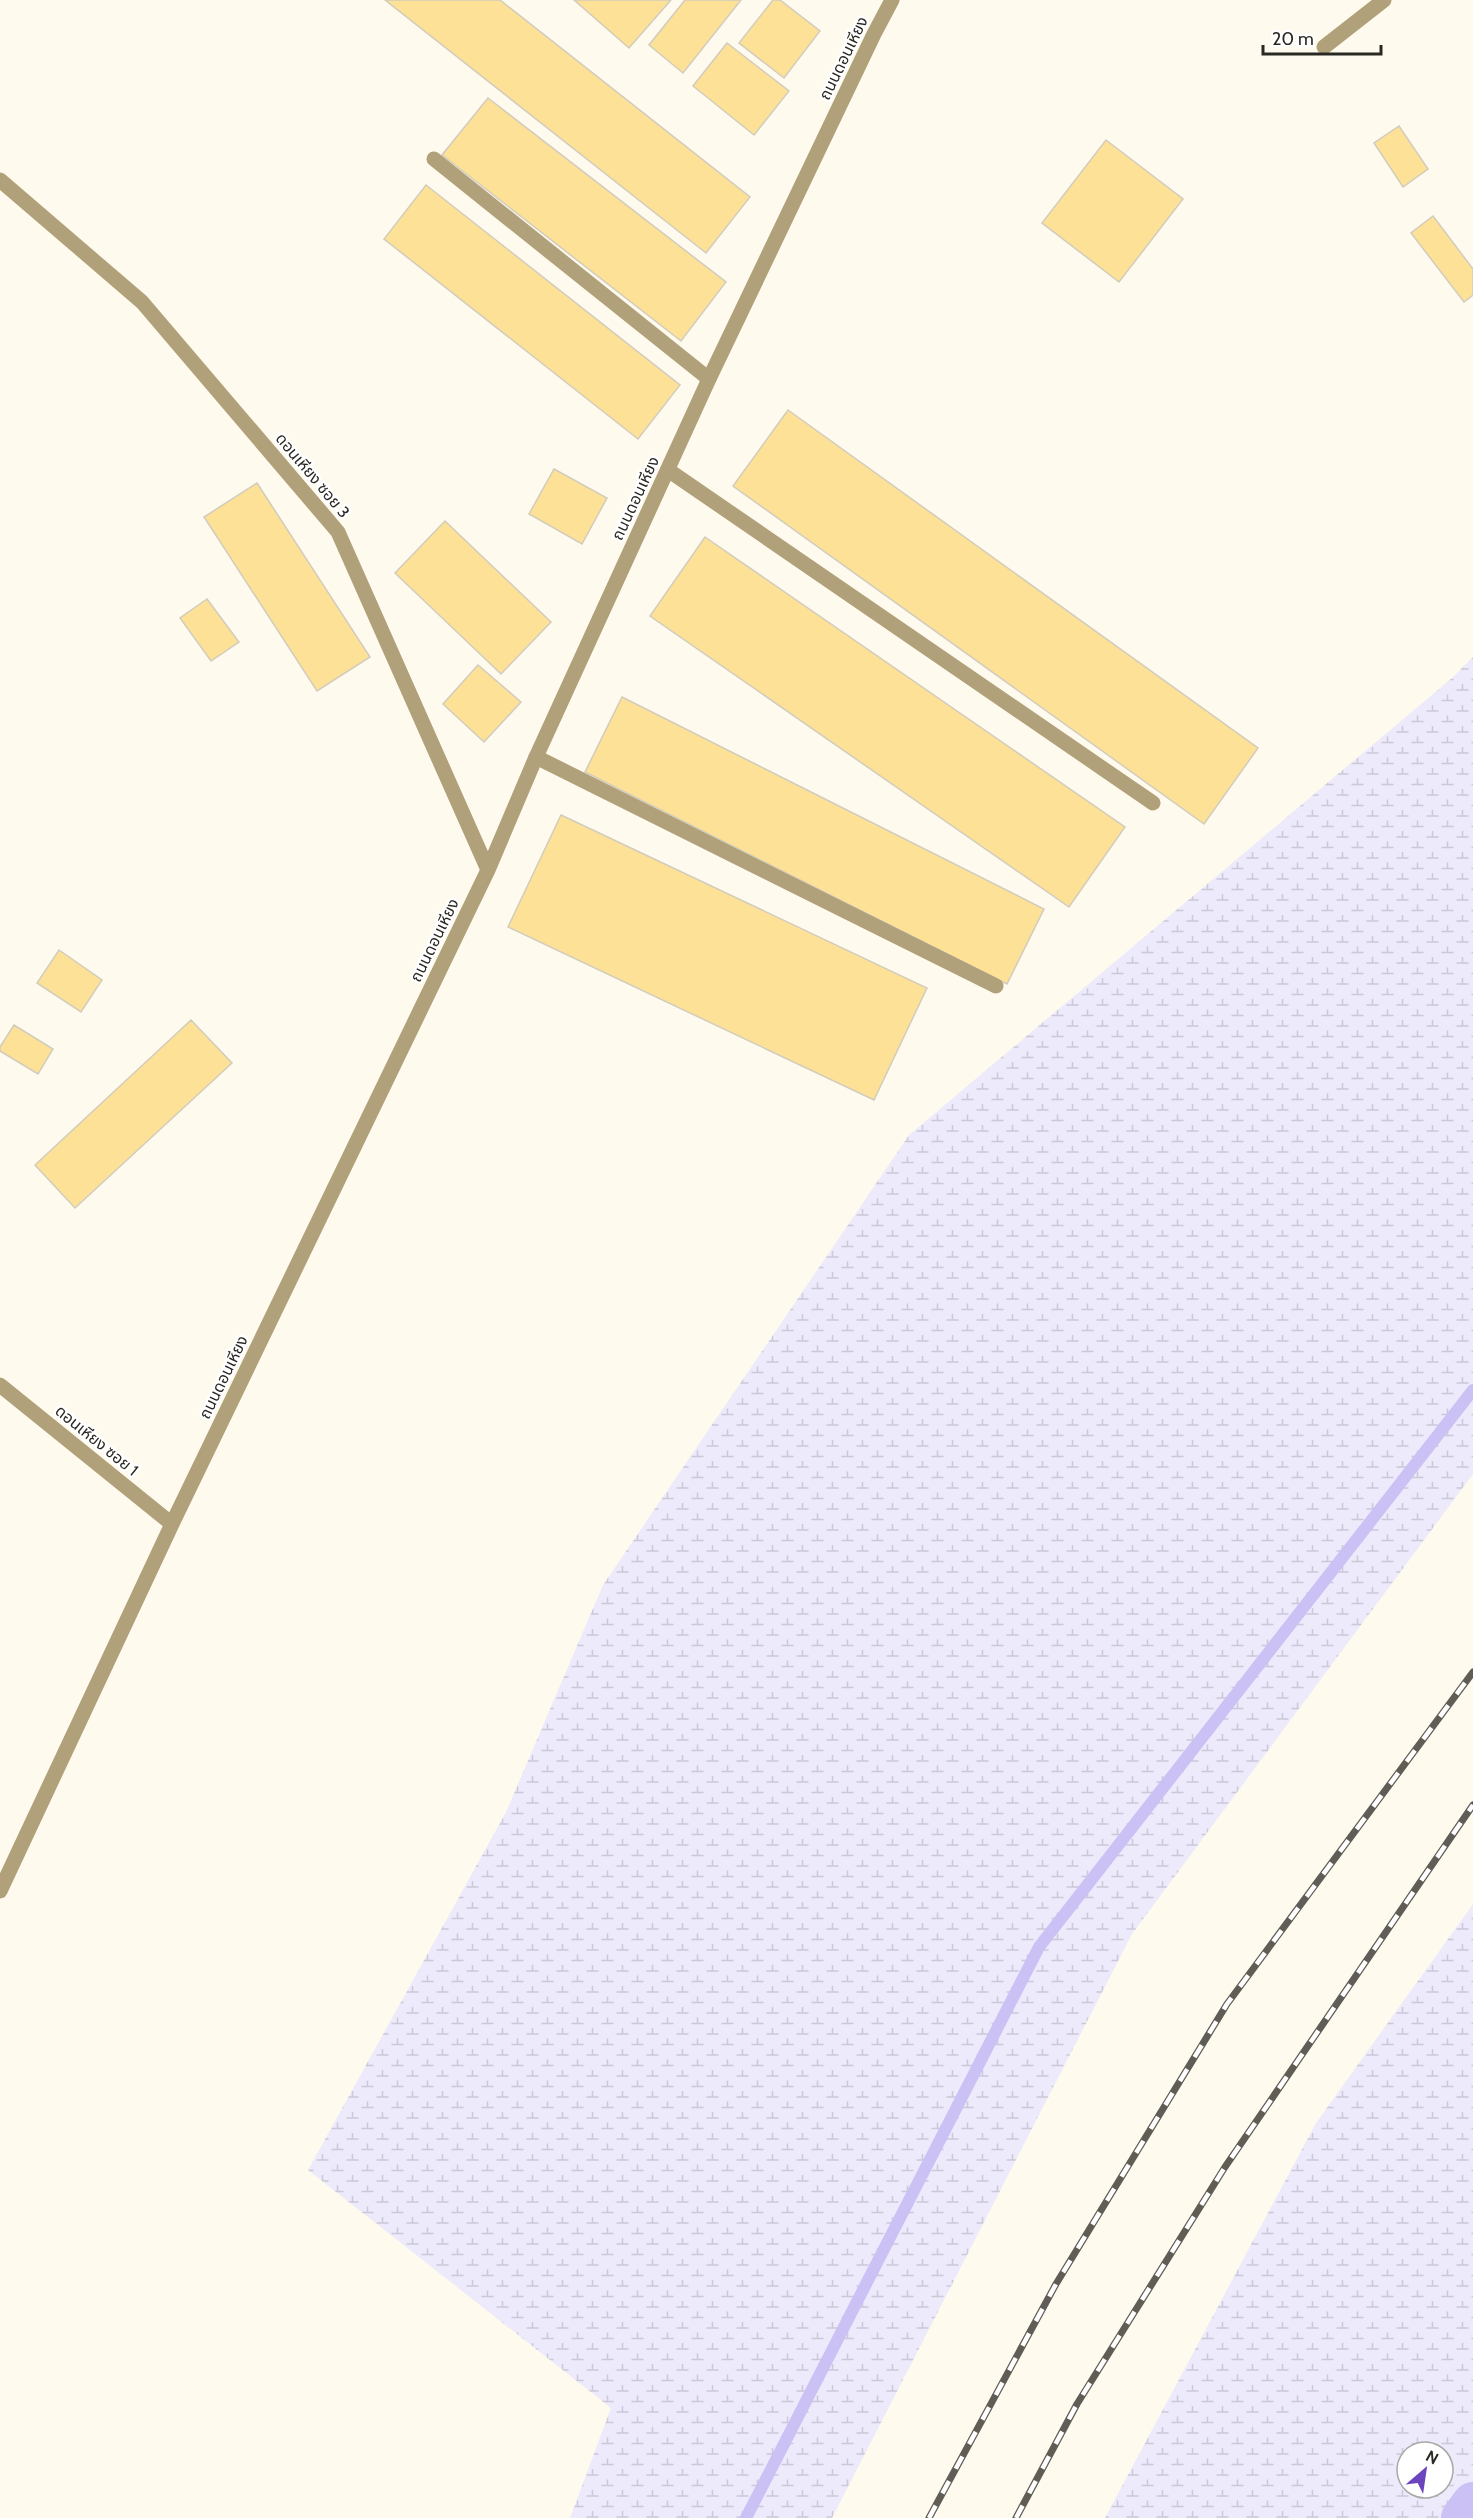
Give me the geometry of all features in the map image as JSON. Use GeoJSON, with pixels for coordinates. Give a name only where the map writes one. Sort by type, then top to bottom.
{"type":"FeatureCollection","features":[{"type":"Feature","properties":{"kind":"street","name":"ถนนดอนเหียง"},"geometry":{"type":"LineString","coordinates":[[0,1891],[172,1524],[488,870],[536,758],[709,379],[892,0]]}},
{"type":"Feature","properties":{"kind":"street"},"geometry":{"type":"LineString","coordinates":[[1324,47],[1384,0]]}},
{"type":"Feature","properties":{"kind":"street"},"geometry":{"type":"LineString","coordinates":[[434,159],[709,379]]}},
{"type":"Feature","properties":{"kind":"street","name":"ดอนเหียง ซอย 3"},"geometry":{"type":"LineString","coordinates":[[0,180],[142,302],[338,532],[488,870]]}},
{"type":"Feature","properties":{"kind":"street"},"geometry":{"type":"LineString","coordinates":[[668,470],[1153,803]]}},
{"type":"Feature","properties":{"kind":"street"},"geometry":{"type":"LineString","coordinates":[[536,758],[996,986]]}},
{"type":"Feature","properties":{"kind":"street","name":"ดอนเหียง ซอย 1"},"geometry":{"type":"LineString","coordinates":[[0,1385],[172,1524]]}},
{"type":"Feature","properties":{"kind":"green space"},"geometry":{"type":"Polygon","coordinates":[[[1473,657],[1473,1474],[1132,1934],[832,2518],[570,2518],[611,2408],[308,2170],[506,1812],[603,1585],[909,1135],[1452,678],[1473,657]]]}},
{"type":"Feature","properties":{"kind":"green space"},"geometry":{"type":"Polygon","coordinates":[[[1473,1904],[1473,2518],[1105,2518],[1316,2123],[1473,1904]]]}},
{"type":"Feature","properties":{"kind":"building"},"geometry":{"type":"Polygon","coordinates":[[[385,0],[500,0],[750,197],[706,253],[385,0]]]}},
{"type":"Feature","properties":{"kind":"building"},"geometry":{"type":"Polygon","coordinates":[[[574,0],[671,0],[629,48],[574,0]]]}},
{"type":"Feature","properties":{"kind":"building"},"geometry":{"type":"Polygon","coordinates":[[[685,0],[741,0],[683,73],[649,45],[685,0]]]}},
{"type":"Feature","properties":{"kind":"building"},"geometry":{"type":"Polygon","coordinates":[[[773,0],[780,0],[820,31],[784,78],[739,43],[773,0]]]}},
{"type":"Feature","properties":{"kind":"building"},"geometry":{"type":"Polygon","coordinates":[[[727,43],[789,91],[754,135],[693,86],[727,43]]]}},
{"type":"Feature","properties":{"kind":"building"},"geometry":{"type":"Polygon","coordinates":[[[488,98],[726,282],[681,341],[442,155],[488,98]]]}},
{"type":"Feature","properties":{"kind":"building"},"geometry":{"type":"Polygon","coordinates":[[[1399,126],[1428,169],[1403,187],[1374,143],[1399,126]]]}},
{"type":"Feature","properties":{"kind":"building"},"geometry":{"type":"Polygon","coordinates":[[[1106,140],[1183,199],[1119,282],[1042,223],[1106,140]]]}},
{"type":"Feature","properties":{"kind":"building"},"geometry":{"type":"Polygon","coordinates":[[[426,185],[680,385],[638,439],[384,239],[426,185]]]}},
{"type":"Feature","properties":{"kind":"building"},"geometry":{"type":"Polygon","coordinates":[[[1433,216],[1473,269],[1473,295],[1464,302],[1411,233],[1433,216]]]}},
{"type":"Feature","properties":{"kind":"building"},"geometry":{"type":"Polygon","coordinates":[[[788,410],[1258,748],[1204,824],[733,486],[788,410]]]}},
{"type":"Feature","properties":{"kind":"building"},"geometry":{"type":"Polygon","coordinates":[[[554,469],[607,498],[582,544],[529,514],[554,469]]]}},
{"type":"Feature","properties":{"kind":"building"},"geometry":{"type":"Polygon","coordinates":[[[257,483],[370,657],[317,691],[204,517],[257,483]]]}},
{"type":"Feature","properties":{"kind":"building"},"geometry":{"type":"Polygon","coordinates":[[[445,521],[551,622],[501,674],[395,573],[445,521]]]}},
{"type":"Feature","properties":{"kind":"building"},"geometry":{"type":"Polygon","coordinates":[[[705,537],[1125,827],[1069,907],[650,616],[705,537]]]}},
{"type":"Feature","properties":{"kind":"building"},"geometry":{"type":"Polygon","coordinates":[[[207,599],[239,642],[211,661],[180,618],[207,599]]]}},
{"type":"Feature","properties":{"kind":"building"},"geometry":{"type":"Polygon","coordinates":[[[478,665],[521,702],[484,742],[443,704],[478,665]]]}},
{"type":"Feature","properties":{"kind":"building"},"geometry":{"type":"Polygon","coordinates":[[[622,697],[1044,909],[1007,984],[585,772],[622,697]]]}},
{"type":"Feature","properties":{"kind":"building"},"geometry":{"type":"Polygon","coordinates":[[[561,815],[927,988],[874,1100],[508,927],[561,815]]]}},
{"type":"Feature","properties":{"kind":"building"},"geometry":{"type":"Polygon","coordinates":[[[59,950],[102,980],[81,1012],[37,983],[59,950]]]}},
{"type":"Feature","properties":{"kind":"building"},"geometry":{"type":"Polygon","coordinates":[[[191,1020],[232,1063],[75,1208],[35,1165],[191,1020]]]}},
{"type":"Feature","properties":{"kind":"building"},"geometry":{"type":"Polygon","coordinates":[[[14,1025],[53,1049],[38,1074],[0,1051],[0,1047],[14,1025]]]}},
{"type":"Feature","properties":{"kind":"waterway"},"geometry":{"type":"LineString","coordinates":[[746,2518],[1039,1947],[1473,1390]]}},
{"type":"Feature","properties":{"kind":"waterway"},"geometry":{"type":"LineString","coordinates":[[1462,2518],[1473,2503]]}},
{"type":"Feature","properties":{"kind":"railway"},"geometry":{"type":"LineString","coordinates":[[929,2518],[1056,2284],[1227,2004],[1473,1672]]}},
{"type":"Feature","properties":{"kind":"railway"},"geometry":{"type":"LineString","coordinates":[[1016,2518],[1077,2404],[1225,2167],[1473,1805]]}}]}
